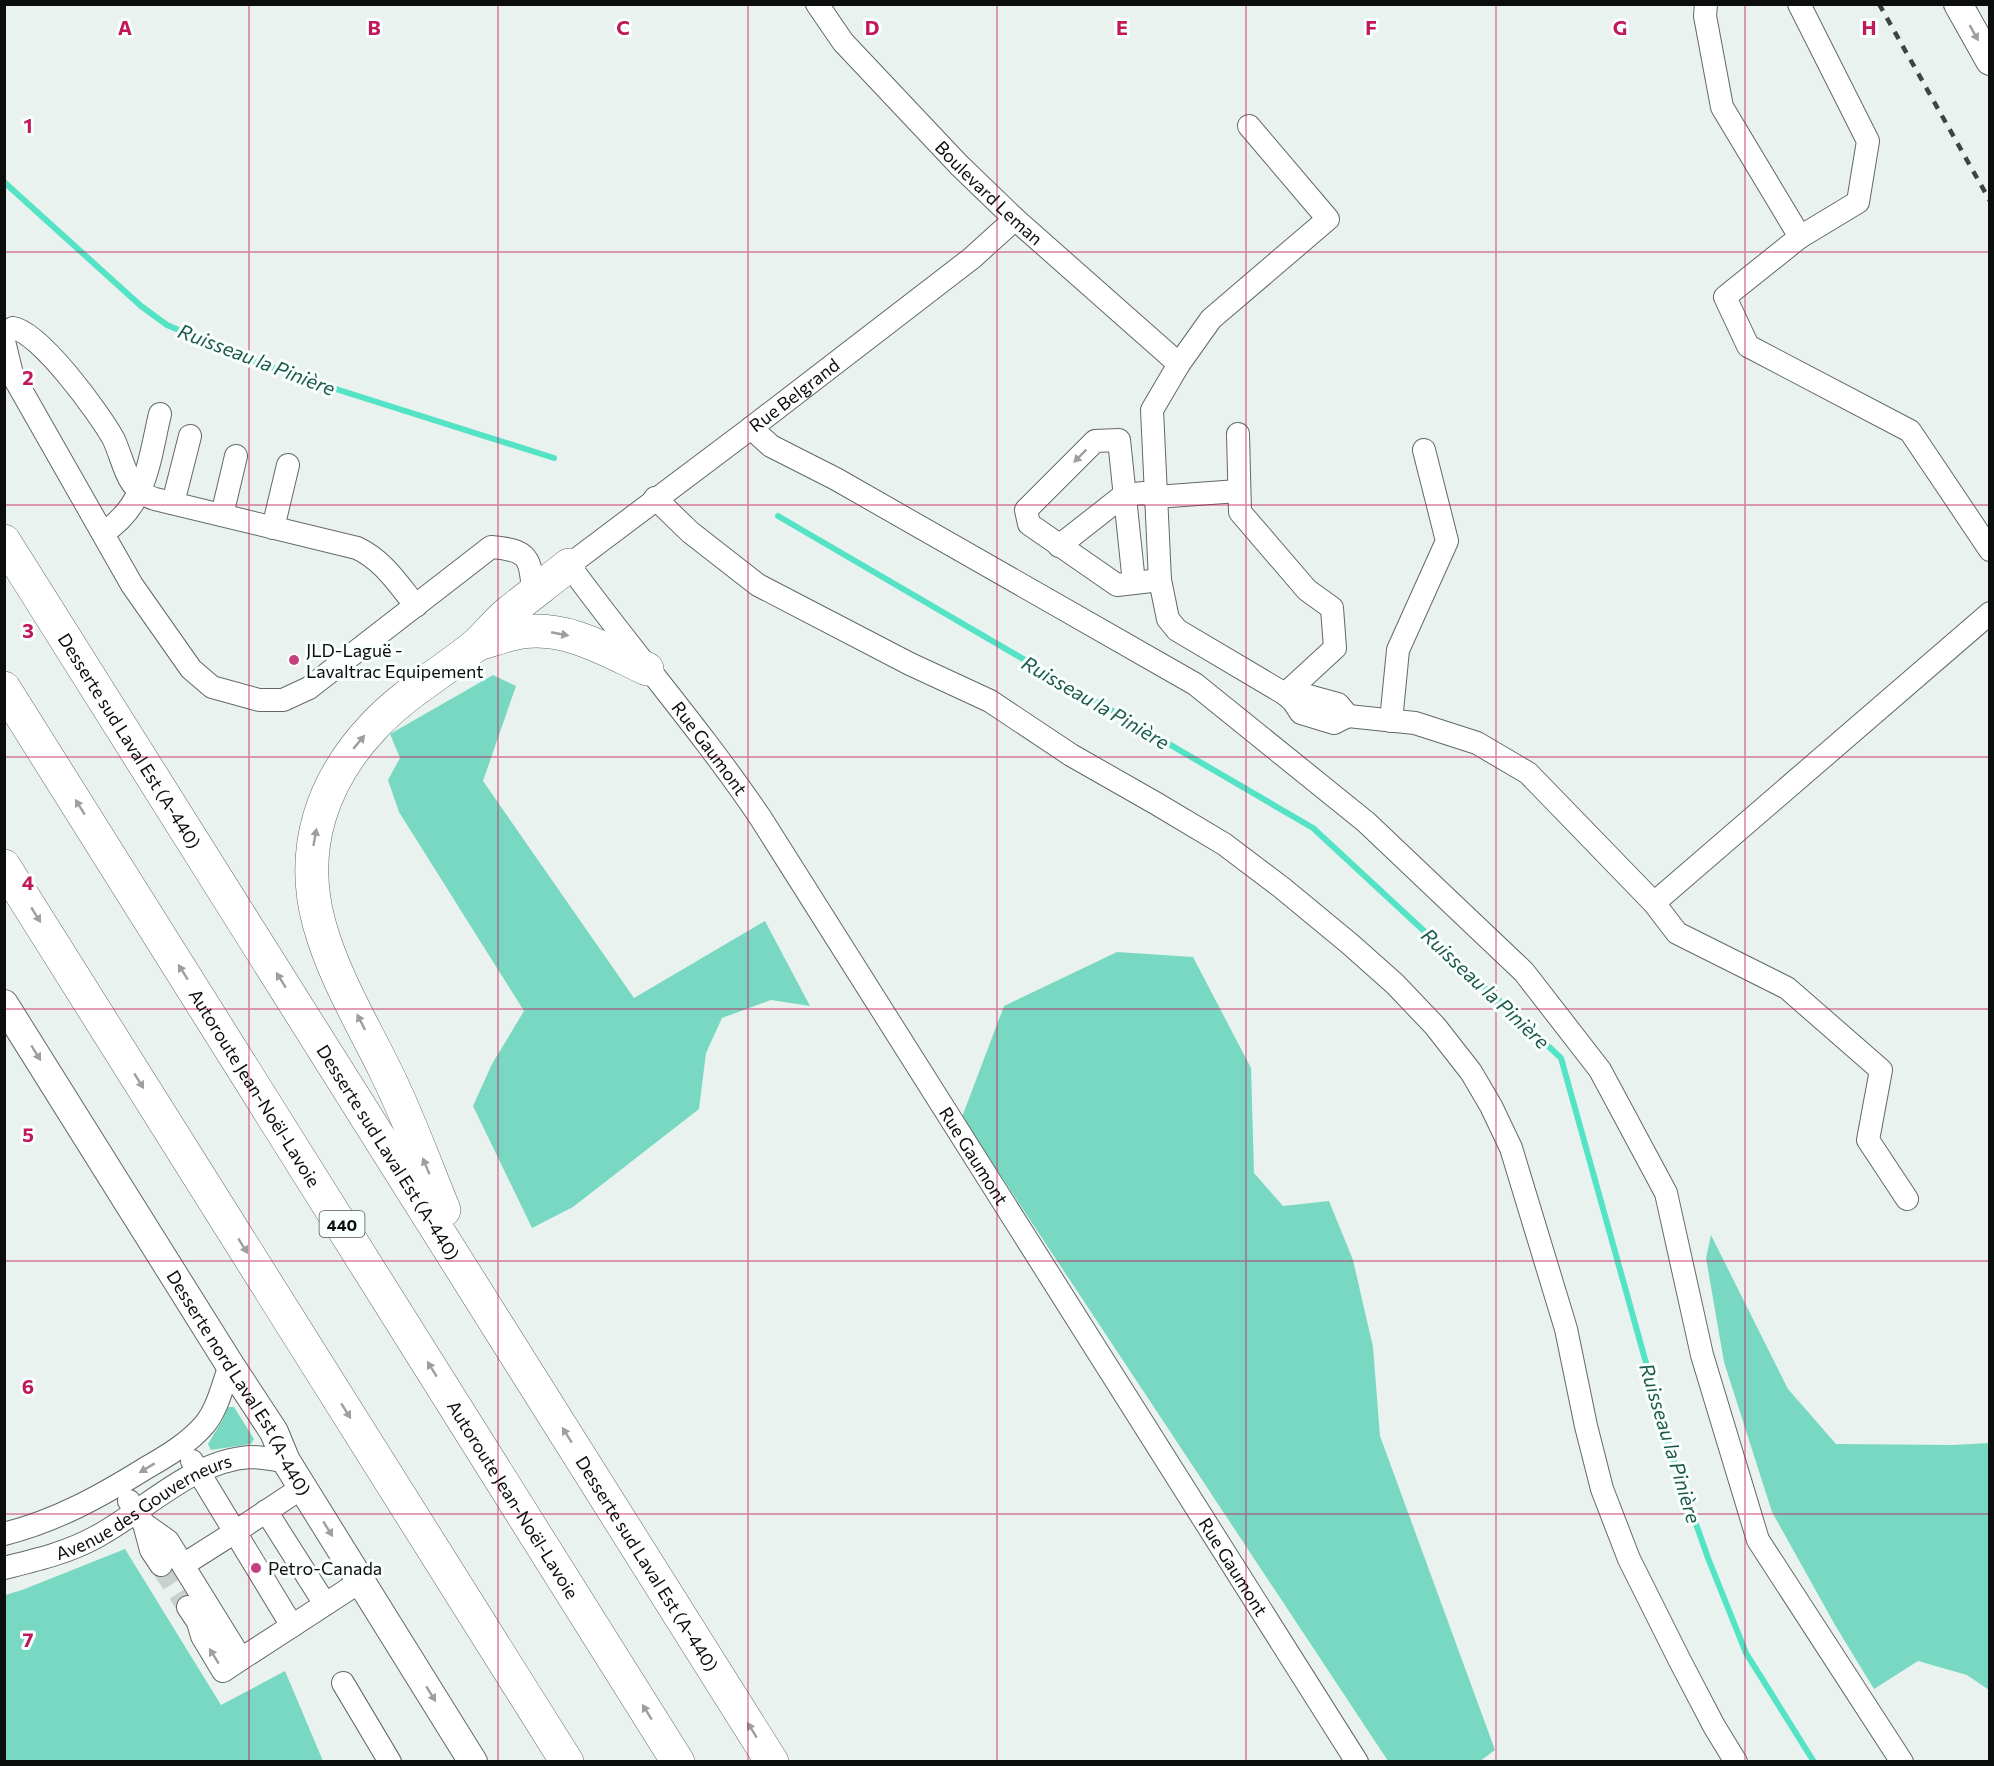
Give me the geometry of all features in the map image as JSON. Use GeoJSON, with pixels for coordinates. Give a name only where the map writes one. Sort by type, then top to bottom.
{"type":"FeatureCollection","features":[{"type":"Feature","properties":{"kind":"highway","name":"Desserte sud Laval Est (A-440)"},"geometry":{"type":"LineString","coordinates":[[4,541],[772,1761]]}},
{"type":"Feature","properties":{"kind":"highway"},"geometry":{"type":"LineString","coordinates":[[480,1298],[388,1075],[331,960],[318,922],[312,873],[314,838],[329,789],[349,754],[373,726],[398,703],[476,645],[508,614],[532,580],[569,565]]}},
{"type":"Feature","properties":{"kind":"highway"},"geometry":{"type":"LineString","coordinates":[[4,568],[73,650]]}},
{"type":"Feature","properties":{"kind":"highway"},"geometry":{"type":"LineString","coordinates":[[476,645],[522,632],[556,632],[582,639],[647,669]]}},
{"type":"Feature","properties":{"kind":"highway","name":"Autoroute Jean-Noël-Lavoie"},"geometry":{"type":"LineString","coordinates":[[4,688],[678,1761]]}},
{"type":"Feature","properties":{"kind":"highway"},"geometry":{"type":"LineString","coordinates":[[4,866],[567,1761]]}},
{"type":"Feature","properties":{"kind":"main road"},"geometry":{"type":"LineString","coordinates":[[1958,4],[1989,60]]}},
{"type":"Feature","properties":{"kind":"main road","name":"Desserte nord Laval Est (A-440)"},"geometry":{"type":"LineString","coordinates":[[4,1004],[274,1432],[286,1461],[473,1761]]}},
{"type":"Feature","properties":{"kind":"street","name":"Boulevard Leman"},"geometry":{"type":"LineString","coordinates":[[817,4],[843,42],[959,165],[1015,219],[1179,364]]}},
{"type":"Feature","properties":{"kind":"street"},"geometry":{"type":"LineString","coordinates":[[1706,4],[1706,16],[1722,107],[1800,237]]}},
{"type":"Feature","properties":{"kind":"street"},"geometry":{"type":"LineString","coordinates":[[1799,4],[1868,141],[1858,202],[1800,237],[1725,297],[1748,346],[1910,431],[1989,550]]}},
{"type":"Feature","properties":{"kind":"street"},"geometry":{"type":"LineString","coordinates":[[1249,126],[1328,219],[1211,319],[1179,364],[1152,410],[1160,580],[1168,619],[1177,630],[1289,698],[1301,713],[1334,723],[1348,716],[1415,723],[1478,743],[1528,773],[1654,903],[1677,933],[1787,988],[1881,1071],[1868,1140],[1907,1199]]}},
{"type":"Feature","properties":{"kind":"street","name":"Rue Belgrand"},"geometry":{"type":"LineString","coordinates":[[569,565],[972,258],[1015,219]]}},
{"type":"Feature","properties":{"kind":"street"},"geometry":{"type":"LineString","coordinates":[[4,333],[13,328],[26,332],[57,364],[97,412],[114,440],[129,478],[140,493],[367,552],[385,567],[416,606]]}},
{"type":"Feature","properties":{"kind":"street"},"geometry":{"type":"LineString","coordinates":[[4,341],[12,374],[132,585],[191,669],[212,687],[273,701],[294,696],[309,688],[491,547],[520,553],[532,580]]}},
{"type":"Feature","properties":{"kind":"street"},"geometry":{"type":"LineString","coordinates":[[103,533],[119,522],[140,493],[160,414]]}},
{"type":"Feature","properties":{"kind":"street"},"geometry":{"type":"LineString","coordinates":[[751,428],[771,446],[836,478],[920,528],[1105,630],[1195,684],[1366,822],[1524,972],[1600,1070],[1666,1193],[1702,1355],[1758,1540],[1902,1761]]}},
{"type":"Feature","properties":{"kind":"street"},"geometry":{"type":"LineString","coordinates":[[1238,434],[1240,512],[1307,590],[1332,608],[1335,648],[1289,698]]}},
{"type":"Feature","properties":{"kind":"street"},"geometry":{"type":"LineString","coordinates":[[173,503],[190,436]]}},
{"type":"Feature","properties":{"kind":"street"},"geometry":{"type":"LineString","coordinates":[[1134,583],[1119,440],[1095,441],[1026,510],[1029,524],[1117,585],[1160,580]]}},
{"type":"Feature","properties":{"kind":"street"},"geometry":{"type":"LineString","coordinates":[[1391,721],[1398,650],[1448,541],[1424,450]]}},
{"type":"Feature","properties":{"kind":"street"},"geometry":{"type":"LineString","coordinates":[[222,515],[236,456]]}},
{"type":"Feature","properties":{"kind":"street"},"geometry":{"type":"LineString","coordinates":[[273,528],[288,465]]}},
{"type":"Feature","properties":{"kind":"street"},"geometry":{"type":"LineString","coordinates":[[1059,546],[1124,495],[1144,493],[1156,497],[1238,491]]}},
{"type":"Feature","properties":{"kind":"street"},"geometry":{"type":"LineString","coordinates":[[656,498],[690,532],[758,585],[910,664],[990,701],[1071,755],[1224,844],[1350,944],[1395,984],[1435,1026],[1471,1072],[1491,1106],[1511,1148],[1566,1329],[1602,1489],[1629,1559],[1714,1726],[1736,1761]]}},
{"type":"Feature","properties":{"kind":"street","name":"Rue Gaumont"},"geometry":{"type":"LineString","coordinates":[[569,565],[731,775],[804,884],[1124,1396],[1358,1761]]}},
{"type":"Feature","properties":{"kind":"street"},"geometry":{"type":"LineString","coordinates":[[1654,903],[1989,613]]}},
{"type":"Feature","properties":{"kind":"street","name":"Avenue des Gouverneurs"},"geometry":{"type":"LineString","coordinates":[[4,1534],[59,1516],[119,1484],[182,1444],[205,1424],[213,1413],[230,1365]]}},
{"type":"Feature","properties":{"kind":"street"},"geometry":{"type":"LineString","coordinates":[[182,1444],[292,1626]]}},
{"type":"Feature","properties":{"kind":"street","name":"Avenue des Gouverneurs"},"geometry":{"type":"LineString","coordinates":[[4,1568],[63,1552],[116,1526],[140,1518],[198,1473],[252,1457],[286,1461]]}},
{"type":"Feature","properties":{"kind":"street"},"geometry":{"type":"LineString","coordinates":[[119,1484],[140,1518],[168,1541],[172,1565],[241,1659]]}},
{"type":"Feature","properties":{"kind":"street"},"geometry":{"type":"LineString","coordinates":[[172,1565],[235,1532],[303,1487]]}},
{"type":"Feature","properties":{"kind":"street"},"geometry":{"type":"LineString","coordinates":[[266,1511],[325,1604]]}},
{"type":"Feature","properties":{"kind":"street"},"geometry":{"type":"LineString","coordinates":[[188,1607],[223,1671],[361,1581]]}},
{"type":"Feature","properties":{"kind":"street"},"geometry":{"type":"LineString","coordinates":[[343,1683],[390,1761]]}},
{"type":"Feature","properties":{"kind":"green space"},"geometry":{"type":"Polygon","coordinates":[[[493,675],[516,686],[483,781],[634,998],[765,921],[810,1006],[771,1000],[722,1018],[706,1053],[699,1109],[573,1207],[532,1228],[473,1106],[492,1064],[524,1011],[399,812],[388,780],[400,758],[390,734],[493,675]]]}},
{"type":"Feature","properties":{"kind":"green space"},"geometry":{"type":"Polygon","coordinates":[[[1117,952],[1193,957],[1251,1068],[1254,1173],[1283,1206],[1329,1201],[1353,1260],[1373,1347],[1380,1436],[1495,1750],[1480,1761],[1388,1761],[962,1117],[1004,1006],[1117,952]]]}},
{"type":"Feature","properties":{"kind":"green space"},"geometry":{"type":"Polygon","coordinates":[[[1711,1235],[1788,1389],[1836,1444],[1989,1443],[1989,1690],[1967,1675],[1918,1661],[1874,1689],[1835,1625],[1772,1512],[1724,1362],[1706,1258],[1711,1235]]]}},
{"type":"Feature","properties":{"kind":"green space"},"geometry":{"type":"Polygon","coordinates":[[[227,1407],[234,1407],[254,1439],[251,1444],[211,1450],[208,1444],[223,1419],[227,1407]]]}},
{"type":"Feature","properties":{"kind":"green space"},"geometry":{"type":"Polygon","coordinates":[[[125,1549],[221,1705],[285,1671],[323,1761],[5,1761],[5,1595],[125,1549]]]}},
{"type":"Feature","properties":{"kind":"waterway","name":"Ruisseau la Pinière"},"geometry":{"type":"LineString","coordinates":[[4,182],[141,306],[167,325],[237,355],[301,378],[554,458]]}},
{"type":"Feature","properties":{"kind":"waterway","name":"Ruisseau la Pinière"},"geometry":{"type":"LineString","coordinates":[[778,516],[1313,828],[1561,1058],[1672,1456],[1708,1558],[1746,1653],[1814,1762]]}},
{"type":"Feature","properties":{"kind":"tunnel"},"geometry":{"type":"LineString","coordinates":[[161,1565],[188,1607]]}},
{"type":"Feature","properties":{"kind":"railway"},"geometry":{"type":"LineString","coordinates":[[1879,4],[1990,201]]}},
{"type":"Feature","properties":{"kind":"place","name":"JLD-Laguë - Lavaltrac Equipement"},"geometry":{"type":"Point","coordinates":[294,660]}},
{"type":"Feature","properties":{"kind":"place","name":"Petro-Canada"},"geometry":{"type":"Point","coordinates":[256,1568]}}]}
